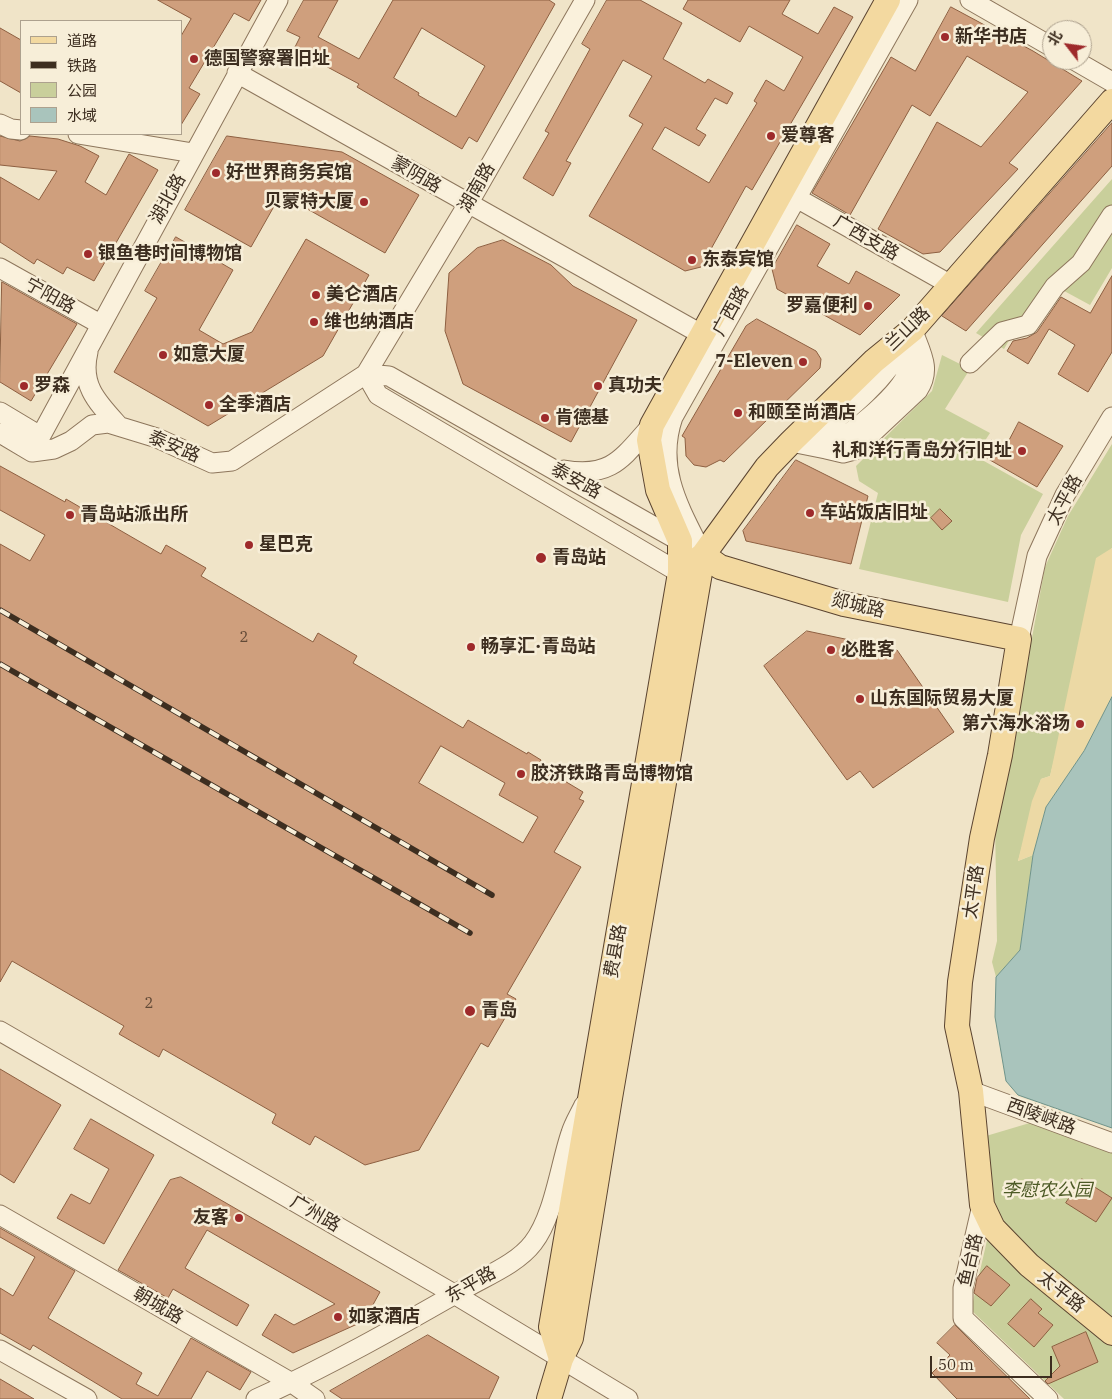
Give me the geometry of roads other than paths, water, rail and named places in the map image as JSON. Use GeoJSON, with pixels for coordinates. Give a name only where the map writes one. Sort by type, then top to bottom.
{"type":"FeatureCollection","features":[{"type":"Feature","properties":{"kind":"main road","name":"广西路"},"geometry":{"type":"LineString","coordinates":[[680,541],[658,490],[649,440],[652,425],[701,334],[789,194],[888,0]]}},
{"type":"Feature","properties":{"kind":"main road","name":"兰山路"},"geometry":{"type":"LineString","coordinates":[[703,555],[767,467],[798,443],[874,361],[912,330],[1112,101]]}},
{"type":"Feature","properties":{"kind":"main road","name":"费县路"},"geometry":{"type":"LineString","coordinates":[[561,1359],[551,1327],[680,573],[680,541]]}},
{"type":"Feature","properties":{"kind":"main road"},"geometry":{"type":"LineString","coordinates":[[680,573],[703,555]]}},
{"type":"Feature","properties":{"kind":"main road","name":"郯城路"},"geometry":{"type":"LineString","coordinates":[[703,555],[720,566],[844,604],[1019,639]]}},
{"type":"Feature","properties":{"kind":"main road","name":"费县路"},"geometry":{"type":"LineString","coordinates":[[549,1399],[561,1359],[571,1338],[703,555]]}},
{"type":"Feature","properties":{"kind":"main road","name":"太平路"},"geometry":{"type":"LineString","coordinates":[[1019,639],[1000,755],[982,838],[960,982],[958,1026],[971,1091],[982,1205],[992,1228],[1029,1265],[1112,1333]]}},
{"type":"Feature","properties":{"kind":"street","name":"湖北路"},"geometry":{"type":"LineString","coordinates":[[36,444],[278,0]]}},
{"type":"Feature","properties":{"kind":"street","name":"湖南路"},"geometry":{"type":"LineString","coordinates":[[366,374],[468,204],[585,0]]}},
{"type":"Feature","properties":{"kind":"street","name":"广西路"},"geometry":{"type":"LineString","coordinates":[[703,555],[674,496],[666,460],[667,434],[673,417],[789,194],[908,0]]}},
{"type":"Feature","properties":{"kind":"street"},"geometry":{"type":"LineString","coordinates":[[970,0],[1042,41]]}},
{"type":"Feature","properties":{"kind":"street"},"geometry":{"type":"LineString","coordinates":[[1091,70],[1112,82]]}},
{"type":"Feature","properties":{"kind":"street","name":"蒙阴路"},"geometry":{"type":"LineString","coordinates":[[237,73],[701,334]]}},
{"type":"Feature","properties":{"kind":"street"},"geometry":{"type":"LineString","coordinates":[[0,124],[11,129],[20,130]]}},
{"type":"Feature","properties":{"kind":"street"},"geometry":{"type":"LineString","coordinates":[[84,135],[193,153]]}},
{"type":"Feature","properties":{"kind":"street","name":"广西支路"},"geometry":{"type":"LineString","coordinates":[[789,194],[951,285]]}},
{"type":"Feature","properties":{"kind":"street"},"geometry":{"type":"LineString","coordinates":[[970,363],[1002,332],[1028,324],[1055,286],[1081,263],[1112,215]]}},
{"type":"Feature","properties":{"kind":"street","name":"宁阳路"},"geometry":{"type":"LineString","coordinates":[[0,268],[100,324]]}},
{"type":"Feature","properties":{"kind":"street"},"geometry":{"type":"LineString","coordinates":[[798,443],[843,453],[854,450],[918,390],[925,379],[924,360],[912,330]]}},
{"type":"Feature","properties":{"kind":"street"},"geometry":{"type":"LineString","coordinates":[[90,344],[84,367],[90,390],[118,425]]}},
{"type":"Feature","properties":{"kind":"street","name":"泰安路"},"geometry":{"type":"LineString","coordinates":[[36,444],[54,449],[71,441],[92,425],[108,422],[158,438],[212,463],[224,462],[232,460],[366,374],[389,376],[703,555]]}},
{"type":"Feature","properties":{"kind":"street","name":"泰安路"},"geometry":{"type":"LineString","coordinates":[[366,374],[378,395],[680,573]]}},
{"type":"Feature","properties":{"kind":"street"},"geometry":{"type":"LineString","coordinates":[[0,412],[36,444]]}},
{"type":"Feature","properties":{"kind":"street","name":"太平路"},"geometry":{"type":"LineString","coordinates":[[1019,639],[1037,556],[1065,495],[1112,417]]}},
{"type":"Feature","properties":{"kind":"street"},"geometry":{"type":"LineString","coordinates":[[554,469],[585,474],[605,469],[623,457],[652,425]]}},
{"type":"Feature","properties":{"kind":"street"},"geometry":{"type":"LineString","coordinates":[[0,433],[36,444]]}},
{"type":"Feature","properties":{"kind":"street"},"geometry":{"type":"LineString","coordinates":[[0,1018],[283,1182],[316,1214]]}},
{"type":"Feature","properties":{"kind":"street","name":"广州路"},"geometry":{"type":"LineString","coordinates":[[0,1030],[454,1294],[628,1399]]}},
{"type":"Feature","properties":{"kind":"street","name":"东平路"},"geometry":{"type":"LineString","coordinates":[[256,1399],[292,1383],[454,1294],[507,1264],[532,1245],[538,1235],[554,1194],[572,1131],[593,1086]]}},
{"type":"Feature","properties":{"kind":"street","name":"西陵峡路"},"geometry":{"type":"LineString","coordinates":[[971,1091],[1112,1143]]}},
{"type":"Feature","properties":{"kind":"street","name":"鱼台路"},"geometry":{"type":"LineString","coordinates":[[982,1205],[963,1288],[963,1318],[1048,1399]]}},
{"type":"Feature","properties":{"kind":"street","name":"朝城路"},"geometry":{"type":"LineString","coordinates":[[0,1215],[292,1383],[315,1399]]}},
{"type":"Feature","properties":{"kind":"street"},"geometry":{"type":"LineString","coordinates":[[0,1350],[87,1399]]}},
{"type":"Feature","properties":{"kind":"water"},"geometry":{"type":"Polygon","coordinates":[[[1112,697],[1112,1128],[1018,1095],[1006,1081],[995,1017],[996,977],[1020,950],[1033,855],[1046,807],[1084,751],[1112,697]]]}},
{"type":"Feature","properties":{"kind":"railway"},"geometry":{"type":"LineString","coordinates":[[0,610],[492,895]]}},
{"type":"Feature","properties":{"kind":"railway"},"geometry":{"type":"LineString","coordinates":[[0,664],[470,933]]}},
{"type":"Feature","properties":{"kind":"place","name":"新华书店"},"geometry":{"type":"Point","coordinates":[945,37]}},
{"type":"Feature","properties":{"kind":"place","name":"德国警察署旧址"},"geometry":{"type":"Point","coordinates":[194,59]}},
{"type":"Feature","properties":{"kind":"place","name":"爱尊客"},"geometry":{"type":"Point","coordinates":[771,136]}},
{"type":"Feature","properties":{"kind":"place","name":"好世界商务宾馆"},"geometry":{"type":"Point","coordinates":[216,173]}},
{"type":"Feature","properties":{"kind":"place","name":"贝蒙特大厦"},"geometry":{"type":"Point","coordinates":[364,202]}},
{"type":"Feature","properties":{"kind":"place","name":"银鱼巷时间博物馆"},"geometry":{"type":"Point","coordinates":[88,254]}},
{"type":"Feature","properties":{"kind":"place","name":"东泰宾馆"},"geometry":{"type":"Point","coordinates":[692,260]}},
{"type":"Feature","properties":{"kind":"place","name":"美仑酒店"},"geometry":{"type":"Point","coordinates":[316,295]}},
{"type":"Feature","properties":{"kind":"place","name":"罗嘉便利"},"geometry":{"type":"Point","coordinates":[868,306]}},
{"type":"Feature","properties":{"kind":"place","name":"维也纳酒店"},"geometry":{"type":"Point","coordinates":[314,322]}},
{"type":"Feature","properties":{"kind":"place","name":"如意大厦"},"geometry":{"type":"Point","coordinates":[163,355]}},
{"type":"Feature","properties":{"kind":"place","name":"7-Eleven"},"geometry":{"type":"Point","coordinates":[803,362]}},
{"type":"Feature","properties":{"kind":"place","name":"罗森"},"geometry":{"type":"Point","coordinates":[24,386]}},
{"type":"Feature","properties":{"kind":"place","name":"真功夫"},"geometry":{"type":"Point","coordinates":[598,386]}},
{"type":"Feature","properties":{"kind":"place","name":"全季酒店"},"geometry":{"type":"Point","coordinates":[209,405]}},
{"type":"Feature","properties":{"kind":"place","name":"和颐至尚酒店"},"geometry":{"type":"Point","coordinates":[738,413]}},
{"type":"Feature","properties":{"kind":"place","name":"肯德基"},"geometry":{"type":"Point","coordinates":[545,418]}},
{"type":"Feature","properties":{"kind":"place","name":"礼和洋行青岛分行旧址"},"geometry":{"type":"Point","coordinates":[1022,451]}},
{"type":"Feature","properties":{"kind":"place","name":"车站饭店旧址"},"geometry":{"type":"Point","coordinates":[810,513]}},
{"type":"Feature","properties":{"kind":"place","name":"青岛站派出所"},"geometry":{"type":"Point","coordinates":[70,515]}},
{"type":"Feature","properties":{"kind":"place","name":"星巴克"},"geometry":{"type":"Point","coordinates":[249,545]}},
{"type":"Feature","properties":{"kind":"place","name":"青岛站"},"geometry":{"type":"Point","coordinates":[541,558]}},
{"type":"Feature","properties":{"kind":"place","name":"畅享汇·青岛站"},"geometry":{"type":"Point","coordinates":[471,647]}},
{"type":"Feature","properties":{"kind":"place","name":"必胜客"},"geometry":{"type":"Point","coordinates":[831,650]}},
{"type":"Feature","properties":{"kind":"place","name":"山东国际贸易大厦"},"geometry":{"type":"Point","coordinates":[860,699]}},
{"type":"Feature","properties":{"kind":"place","name":"第六海水浴场"},"geometry":{"type":"Point","coordinates":[1080,724]}},
{"type":"Feature","properties":{"kind":"place","name":"胶济铁路青岛博物馆"},"geometry":{"type":"Point","coordinates":[521,774]}},
{"type":"Feature","properties":{"kind":"place","name":"青岛"},"geometry":{"type":"Point","coordinates":[470,1011]}},
{"type":"Feature","properties":{"kind":"place","name":"友客"},"geometry":{"type":"Point","coordinates":[239,1218]}},
{"type":"Feature","properties":{"kind":"place","name":"如家酒店"},"geometry":{"type":"Point","coordinates":[338,1317]}},
{"type":"Feature","properties":{"kind":"park label","name":"李慰农公园"},"geometry":{"type":"Point","coordinates":[1047,1191]}}]}
